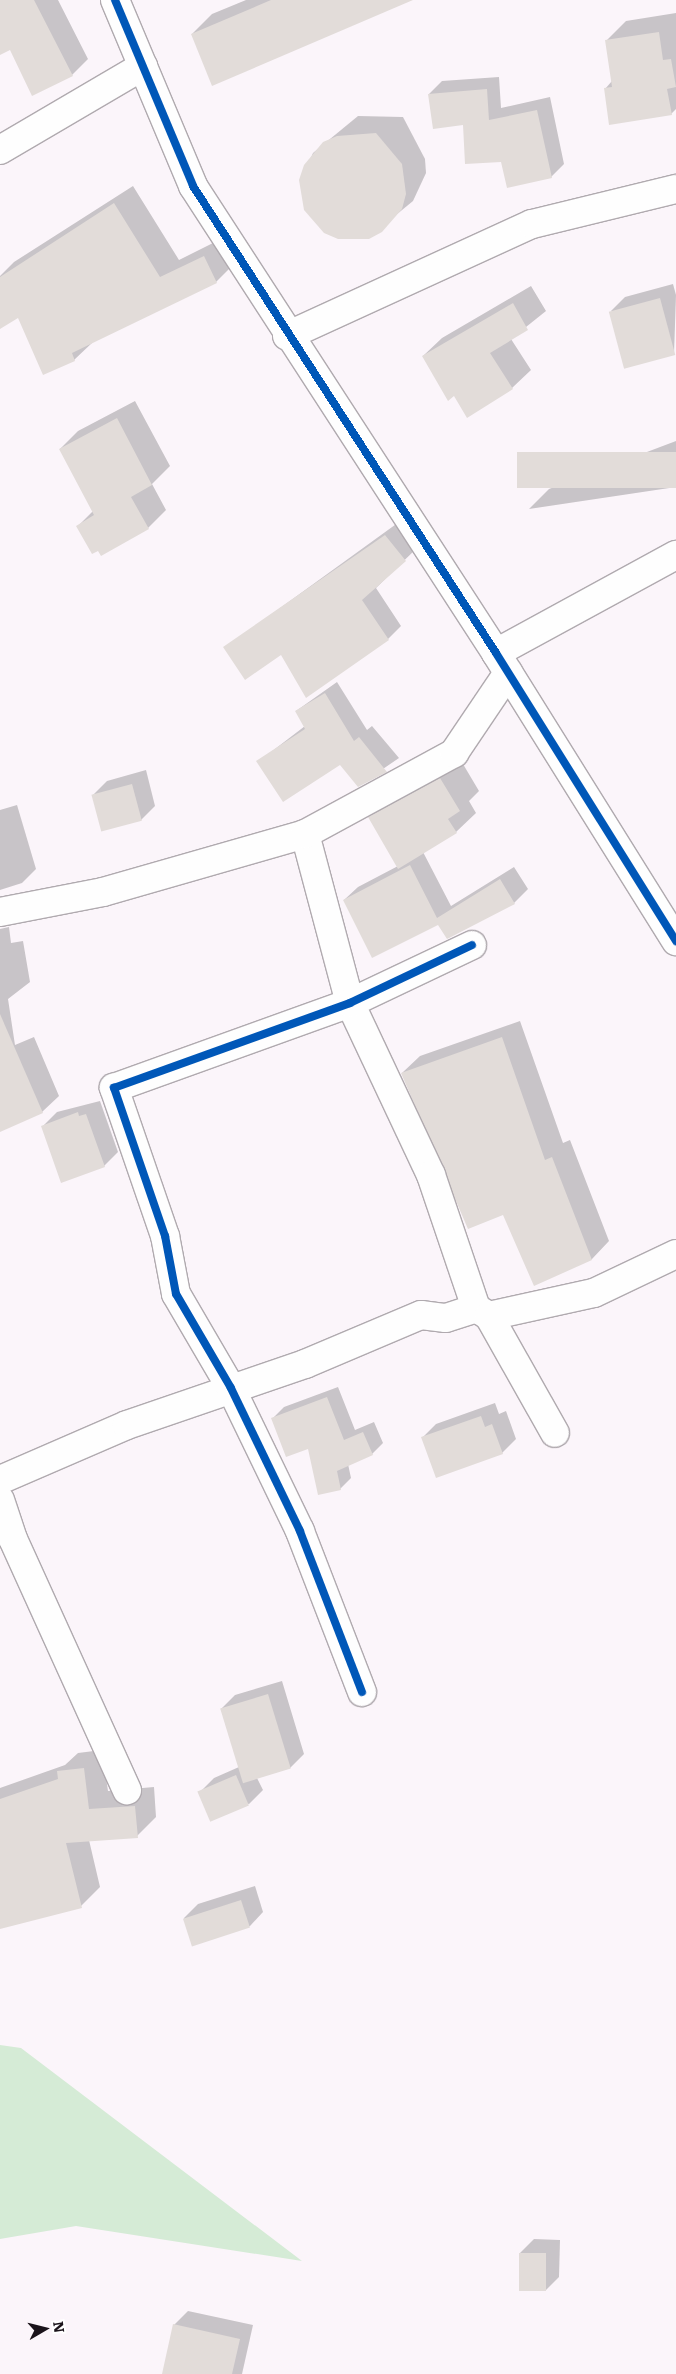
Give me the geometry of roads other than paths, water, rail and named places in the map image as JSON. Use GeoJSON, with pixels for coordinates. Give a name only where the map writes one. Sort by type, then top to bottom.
{"type":"FeatureCollection","features":[{"type":"Feature","properties":{"kind":"street"},"geometry":{"type":"LineString","coordinates":[[115,0],[192,186],[287,336],[502,663],[675,938]]}},
{"type":"Feature","properties":{"kind":"street"},"geometry":{"type":"LineString","coordinates":[[0,150],[143,66]]}},
{"type":"Feature","properties":{"kind":"street"},"geometry":{"type":"LineString","coordinates":[[287,336],[532,224],[676,189]]}},
{"type":"Feature","properties":{"kind":"street"},"geometry":{"type":"LineString","coordinates":[[0,912],[103,892],[305,834],[454,753],[502,663],[676,555]]}},
{"type":"Feature","properties":{"kind":"street"},"geometry":{"type":"LineString","coordinates":[[305,834],[350,1003],[431,1175],[482,1312],[555,1433]]}},
{"type":"Feature","properties":{"kind":"street"},"geometry":{"type":"LineString","coordinates":[[362,1692],[300,1531],[231,1388],[176,1294],[165,1236],[114,1088],[350,1003],[472,945]]}},
{"type":"Feature","properties":{"kind":"street"},"geometry":{"type":"LineString","coordinates":[[0,1480],[127,1425],[305,1364],[421,1315],[446,1318],[594,1293],[676,1254]]}},
{"type":"Feature","properties":{"kind":"street"},"geometry":{"type":"LineString","coordinates":[[0,1500],[6,1542],[127,1790]]}}]}
